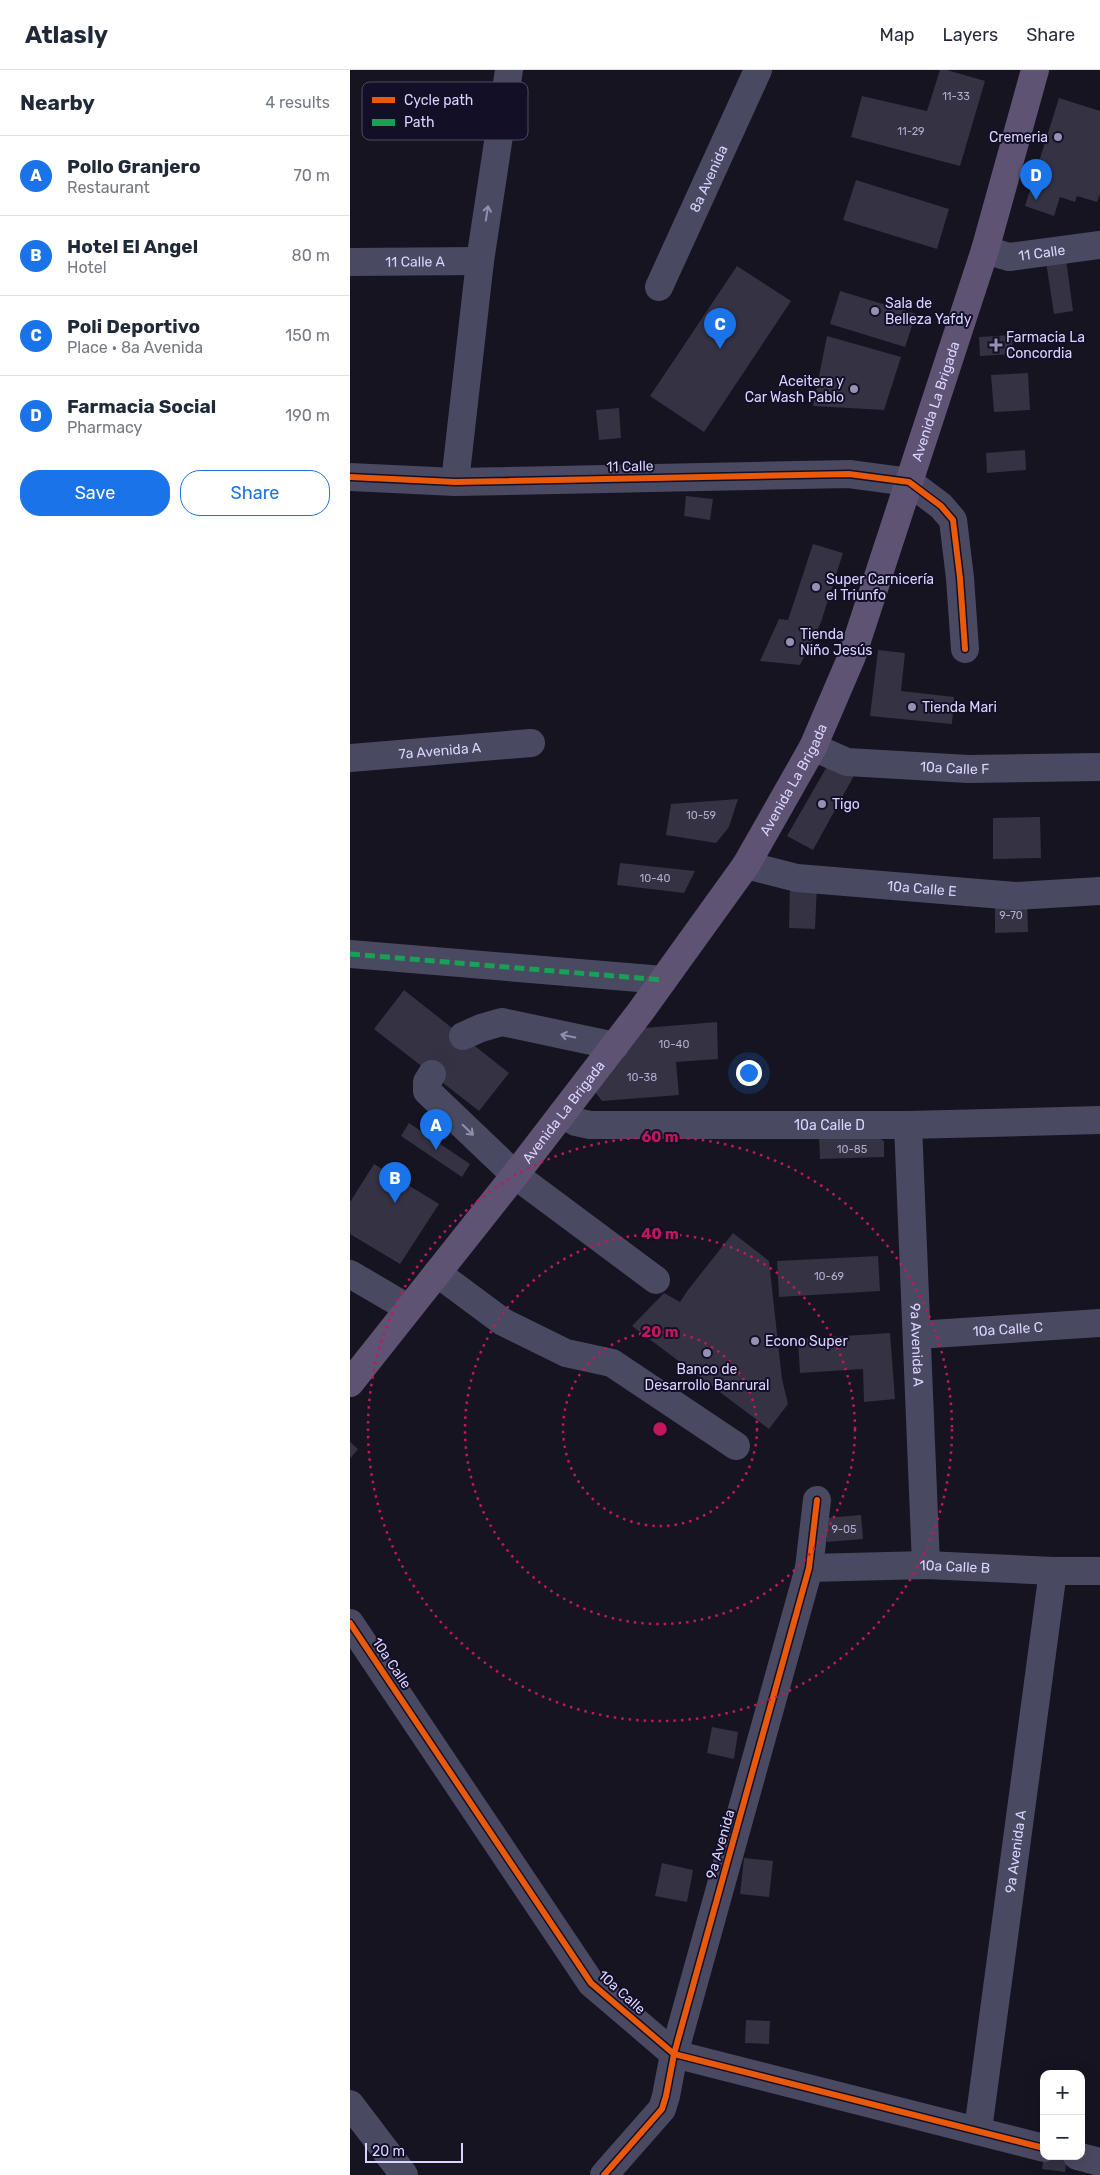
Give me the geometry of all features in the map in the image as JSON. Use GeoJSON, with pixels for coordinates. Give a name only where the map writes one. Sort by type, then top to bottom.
{"type":"FeatureCollection","features":[{"type":"Feature","properties":{"kind":"main road","name":"Avenida La Brigada"},"geometry":{"type":"LineString","coordinates":[[350,1383],[615,1046],[746,865],[813,747],[852,656],[985,250],[1035,70]]}},
{"type":"Feature","properties":{"kind":"street","name":"8a Avenida"},"geometry":{"type":"LineString","coordinates":[[659,287],[758,70]]}},
{"type":"Feature","properties":{"kind":"street"},"geometry":{"type":"LineString","coordinates":[[455,482],[480,261],[498,140]]}},
{"type":"Feature","properties":{"kind":"street","name":"11 Calle"},"geometry":{"type":"LineString","coordinates":[[985,250],[1009,257],[1100,245]]}},
{"type":"Feature","properties":{"kind":"street","name":"11 Calle A"},"geometry":{"type":"LineString","coordinates":[[350,262],[480,261]]}},
{"type":"Feature","properties":{"kind":"street","name":"11 Calle"},"geometry":{"type":"LineString","coordinates":[[350,477],[455,482],[849,474],[909,482]]}},
{"type":"Feature","properties":{"kind":"street"},"geometry":{"type":"LineString","coordinates":[[909,482],[941,506],[953,520],[966,649]]}},
{"type":"Feature","properties":{"kind":"street","name":"7a Avenida A"},"geometry":{"type":"LineString","coordinates":[[350,758],[530,743]]}},
{"type":"Feature","properties":{"kind":"street","name":"10a Calle F"},"geometry":{"type":"LineString","coordinates":[[813,747],[847,762],[968,769],[1100,767]]}},
{"type":"Feature","properties":{"kind":"street","name":"10a Calle E"},"geometry":{"type":"LineString","coordinates":[[746,865],[797,878],[1015,896],[1100,891]]}},
{"type":"Feature","properties":{"kind":"street"},"geometry":{"type":"LineString","coordinates":[[350,954],[663,980]]}},
{"type":"Feature","properties":{"kind":"street"},"geometry":{"type":"LineString","coordinates":[[463,1036],[480,1028],[502,1022],[615,1046]]}},
{"type":"Feature","properties":{"kind":"street"},"geometry":{"type":"LineString","coordinates":[[429,1078],[427,1092],[515,1175],[656,1280]]}},
{"type":"Feature","properties":{"kind":"street","name":"10a Calle D"},"geometry":{"type":"LineString","coordinates":[[562,1114],[576,1122],[590,1125],[908,1125],[1100,1120]]}},
{"type":"Feature","properties":{"kind":"street","name":"9a Avenida A"},"geometry":{"type":"LineString","coordinates":[[908,1125],[926,1565]]}},
{"type":"Feature","properties":{"kind":"street"},"geometry":{"type":"LineString","coordinates":[[437,1273],[502,1322],[566,1353],[612,1363],[736,1446]]}},
{"type":"Feature","properties":{"kind":"street"},"geometry":{"type":"LineString","coordinates":[[350,1274],[408,1308]]}},
{"type":"Feature","properties":{"kind":"street","name":"10a Calle C"},"geometry":{"type":"LineString","coordinates":[[917,1335],[1100,1323]]}},
{"type":"Feature","properties":{"kind":"street","name":"9a Avenida"},"geometry":{"type":"LineString","coordinates":[[604,2175],[662,2108],[666,2096],[674,2054],[809,1568],[817,1500]]}},
{"type":"Feature","properties":{"kind":"street","name":"10a Calle B"},"geometry":{"type":"LineString","coordinates":[[809,1568],[926,1565],[1054,1571],[1100,1571]]}},
{"type":"Feature","properties":{"kind":"street","name":"9a Avenida A"},"geometry":{"type":"LineString","coordinates":[[978,2130],[1054,1571]]}},
{"type":"Feature","properties":{"kind":"street","name":"10a Calle"},"geometry":{"type":"LineString","coordinates":[[350,1623],[592,1983],[674,2054],[1040,2147]]}},
{"type":"Feature","properties":{"kind":"street"},"geometry":{"type":"LineString","coordinates":[[350,2104],[404,2175]]}},
{"type":"Feature","properties":{"kind":"building"},"geometry":{"type":"Polygon","coordinates":[[[940,70],[947,70],[985,81],[960,166],[851,137],[862,96],[927,111],[940,70]]]}},
{"type":"Feature","properties":{"kind":"building"},"geometry":{"type":"Polygon","coordinates":[[[1059,98],[1100,111],[1100,194],[1097,202],[1077,196],[1075,202],[1060,197],[1054,216],[1025,206],[1059,98]]]}},
{"type":"Feature","properties":{"kind":"building"},"geometry":{"type":"Polygon","coordinates":[[[856,180],[949,209],[937,249],[843,220],[856,180]]]}},
{"type":"Feature","properties":{"kind":"building"},"geometry":{"type":"Polygon","coordinates":[[[1066,259],[1073,311],[1054,314],[1046,262],[1066,259]]]}},
{"type":"Feature","properties":{"kind":"building"},"geometry":{"type":"Polygon","coordinates":[[[737,266],[791,301],[704,432],[650,396],[737,266]]]}},
{"type":"Feature","properties":{"kind":"building"},"geometry":{"type":"Polygon","coordinates":[[[840,291],[916,314],[905,347],[830,324],[840,291]]]}},
{"type":"Feature","properties":{"kind":"building","name":"Farmacia La Concordia"},"geometry":{"type":"Polygon","coordinates":[[[1012,335],[1013,354],[980,356],[979,337],[1012,335]]]}},
{"type":"Feature","properties":{"kind":"building","name":"Aceitera y Car Wash Pablo"},"geometry":{"type":"Polygon","coordinates":[[[827,336],[901,357],[884,410],[813,406],[827,336]]]}},
{"type":"Feature","properties":{"kind":"building"},"geometry":{"type":"Polygon","coordinates":[[[1028,373],[1030,410],[994,412],[991,375],[1028,373]]]}},
{"type":"Feature","properties":{"kind":"building"},"geometry":{"type":"Polygon","coordinates":[[[619,408],[621,438],[599,440],[596,410],[619,408]]]}},
{"type":"Feature","properties":{"kind":"building"},"geometry":{"type":"Polygon","coordinates":[[[1025,450],[1026,470],[987,473],[986,453],[1025,450]]]}},
{"type":"Feature","properties":{"kind":"building"},"geometry":{"type":"Polygon","coordinates":[[[686,496],[713,499],[710,520],[684,516],[686,496]]]}},
{"type":"Feature","properties":{"kind":"building"},"geometry":{"type":"Polygon","coordinates":[[[813,544],[843,553],[821,622],[800,665],[760,661],[779,619],[788,620],[813,544]]]}},
{"type":"Feature","properties":{"kind":"building","name":"Tienda Mari"},"geometry":{"type":"Polygon","coordinates":[[[878,650],[905,653],[901,691],[954,697],[952,724],[870,716],[878,650]]]}},
{"type":"Feature","properties":{"kind":"building","name":"Tigo"},"geometry":{"type":"Polygon","coordinates":[[[829,763],[856,772],[813,850],[787,836],[829,763]]]}},
{"type":"Feature","properties":{"kind":"building"},"geometry":{"type":"Polygon","coordinates":[[[738,799],[729,827],[716,843],[666,835],[671,804],[738,799]]]}},
{"type":"Feature","properties":{"kind":"building"},"geometry":{"type":"Polygon","coordinates":[[[1040,817],[1041,858],[993,859],[993,818],[1040,817]]]}},
{"type":"Feature","properties":{"kind":"building"},"geometry":{"type":"Polygon","coordinates":[[[620,863],[695,871],[684,893],[617,885],[620,863]]]}},
{"type":"Feature","properties":{"kind":"building"},"geometry":{"type":"Polygon","coordinates":[[[790,883],[817,885],[815,929],[789,928],[790,883]]]}},
{"type":"Feature","properties":{"kind":"building"},"geometry":{"type":"Polygon","coordinates":[[[1027,897],[1028,932],[995,933],[995,898],[1027,897]]]}},
{"type":"Feature","properties":{"kind":"building"},"geometry":{"type":"Polygon","coordinates":[[[404,990],[509,1073],[479,1111],[374,1029],[404,990]]]}},
{"type":"Feature","properties":{"kind":"building"},"geometry":{"type":"Polygon","coordinates":[[[717,1022],[718,1059],[676,1062],[679,1095],[602,1101],[595,1092],[644,1028],[717,1022]]]}},
{"type":"Feature","properties":{"kind":"building"},"geometry":{"type":"Polygon","coordinates":[[[409,1123],[470,1164],[462,1177],[401,1136],[409,1123]]]}},
{"type":"Feature","properties":{"kind":"building"},"geometry":{"type":"Polygon","coordinates":[[[873,1134],[884,1141],[884,1157],[820,1159],[819,1136],[873,1134]]]}},
{"type":"Feature","properties":{"kind":"building"},"geometry":{"type":"Polygon","coordinates":[[[374,1164],[439,1204],[400,1264],[350,1234],[350,1202],[374,1164]]]}},
{"type":"Feature","properties":{"kind":"building"},"geometry":{"type":"Polygon","coordinates":[[[733,1233],[769,1261],[782,1379],[788,1404],[769,1429],[632,1326],[664,1293],[680,1302],[733,1233]]]}},
{"type":"Feature","properties":{"kind":"building"},"geometry":{"type":"Polygon","coordinates":[[[878,1256],[880,1291],[779,1297],[777,1261],[878,1256]]]}},
{"type":"Feature","properties":{"kind":"building"},"geometry":{"type":"Polygon","coordinates":[[[890,1333],[895,1399],[864,1402],[863,1369],[800,1373],[798,1339],[890,1333]]]}},
{"type":"Feature","properties":{"kind":"building"},"geometry":{"type":"Polygon","coordinates":[[[350,1442],[358,1449],[350,1459],[350,1442]]]}},
{"type":"Feature","properties":{"kind":"building"},"geometry":{"type":"Polygon","coordinates":[[[861,1515],[863,1539],[827,1542],[825,1518],[861,1515]]]}},
{"type":"Feature","properties":{"kind":"building"},"geometry":{"type":"Polygon","coordinates":[[[712,1727],[738,1732],[734,1759],[707,1753],[712,1727]]]}},
{"type":"Feature","properties":{"kind":"building"},"geometry":{"type":"Polygon","coordinates":[[[744,1858],[773,1861],[769,1897],[740,1894],[744,1858]]]}},
{"type":"Feature","properties":{"kind":"building"},"geometry":{"type":"Polygon","coordinates":[[[662,1863],[693,1870],[687,1902],[655,1896],[662,1863]]]}},
{"type":"Feature","properties":{"kind":"building"},"geometry":{"type":"Polygon","coordinates":[[[746,2020],[770,2021],[769,2044],[745,2043],[746,2020]]]}},
{"type":"Feature","properties":{"kind":"building"},"geometry":{"type":"Polygon","coordinates":[[[1043,2160],[1067,2160],[1065,2172],[1042,2169],[1043,2160]]]}},
{"type":"Feature","properties":{"kind":"tunnel"},"geometry":{"type":"LineString","coordinates":[[432,1074],[463,1036]]}},
{"type":"Feature","properties":{"kind":"marked path"},"geometry":{"type":"LineString","coordinates":[[350,954],[663,980]]}},
{"type":"Feature","properties":{"kind":"cycle path"},"geometry":{"type":"LineString","coordinates":[[350,477],[455,482],[849,474],[909,482],[941,506],[953,520],[960,578],[965,649]]}},
{"type":"Feature","properties":{"kind":"cycle path"},"geometry":{"type":"LineString","coordinates":[[604,2175],[662,2109],[674,2054],[809,1568],[817,1500]]}},
{"type":"Feature","properties":{"kind":"cycle path"},"geometry":{"type":"LineString","coordinates":[[350,1623],[591,1983],[674,2054],[1040,2147]]}},
{"type":"Feature","properties":{"kind":"place","name":"Cremeria"},"geometry":{"type":"Point","coordinates":[1058,137]}},
{"type":"Feature","properties":{"kind":"place","name":"Farmacia Social"},"geometry":{"type":"Point","coordinates":[1036,200]}},
{"type":"Feature","properties":{"kind":"place","name":"Sala de Belleza Yafdy"},"geometry":{"type":"Point","coordinates":[875,311]}},
{"type":"Feature","properties":{"kind":"place","name":"Farmacia La Concordia"},"geometry":{"type":"Point","coordinates":[996,345]}},
{"type":"Feature","properties":{"kind":"place","name":"Poli Deportivo"},"geometry":{"type":"Point","coordinates":[720,349]}},
{"type":"Feature","properties":{"kind":"place","name":"Aceitera y Car Wash Pablo"},"geometry":{"type":"Point","coordinates":[854,389]}},
{"type":"Feature","properties":{"kind":"place","name":"Super Carnicería el Triunfo"},"geometry":{"type":"Point","coordinates":[816,587]}},
{"type":"Feature","properties":{"kind":"place","name":"Tienda Niño Jesús"},"geometry":{"type":"Point","coordinates":[790,642]}},
{"type":"Feature","properties":{"kind":"place","name":"Tienda Mari"},"geometry":{"type":"Point","coordinates":[912,707]}},
{"type":"Feature","properties":{"kind":"place","name":"Tigo"},"geometry":{"type":"Point","coordinates":[822,804]}},
{"type":"Feature","properties":{"kind":"place","name":"Pollo Granjero"},"geometry":{"type":"Point","coordinates":[436,1150]}},
{"type":"Feature","properties":{"kind":"place","name":"Hotel El Angel"},"geometry":{"type":"Point","coordinates":[395,1203]}},
{"type":"Feature","properties":{"kind":"place","name":"Econo Super"},"geometry":{"type":"Point","coordinates":[755,1341]}},
{"type":"Feature","properties":{"kind":"place","name":"Banco de Desarrollo Banrural"},"geometry":{"type":"Point","coordinates":[707,1353]}}]}
